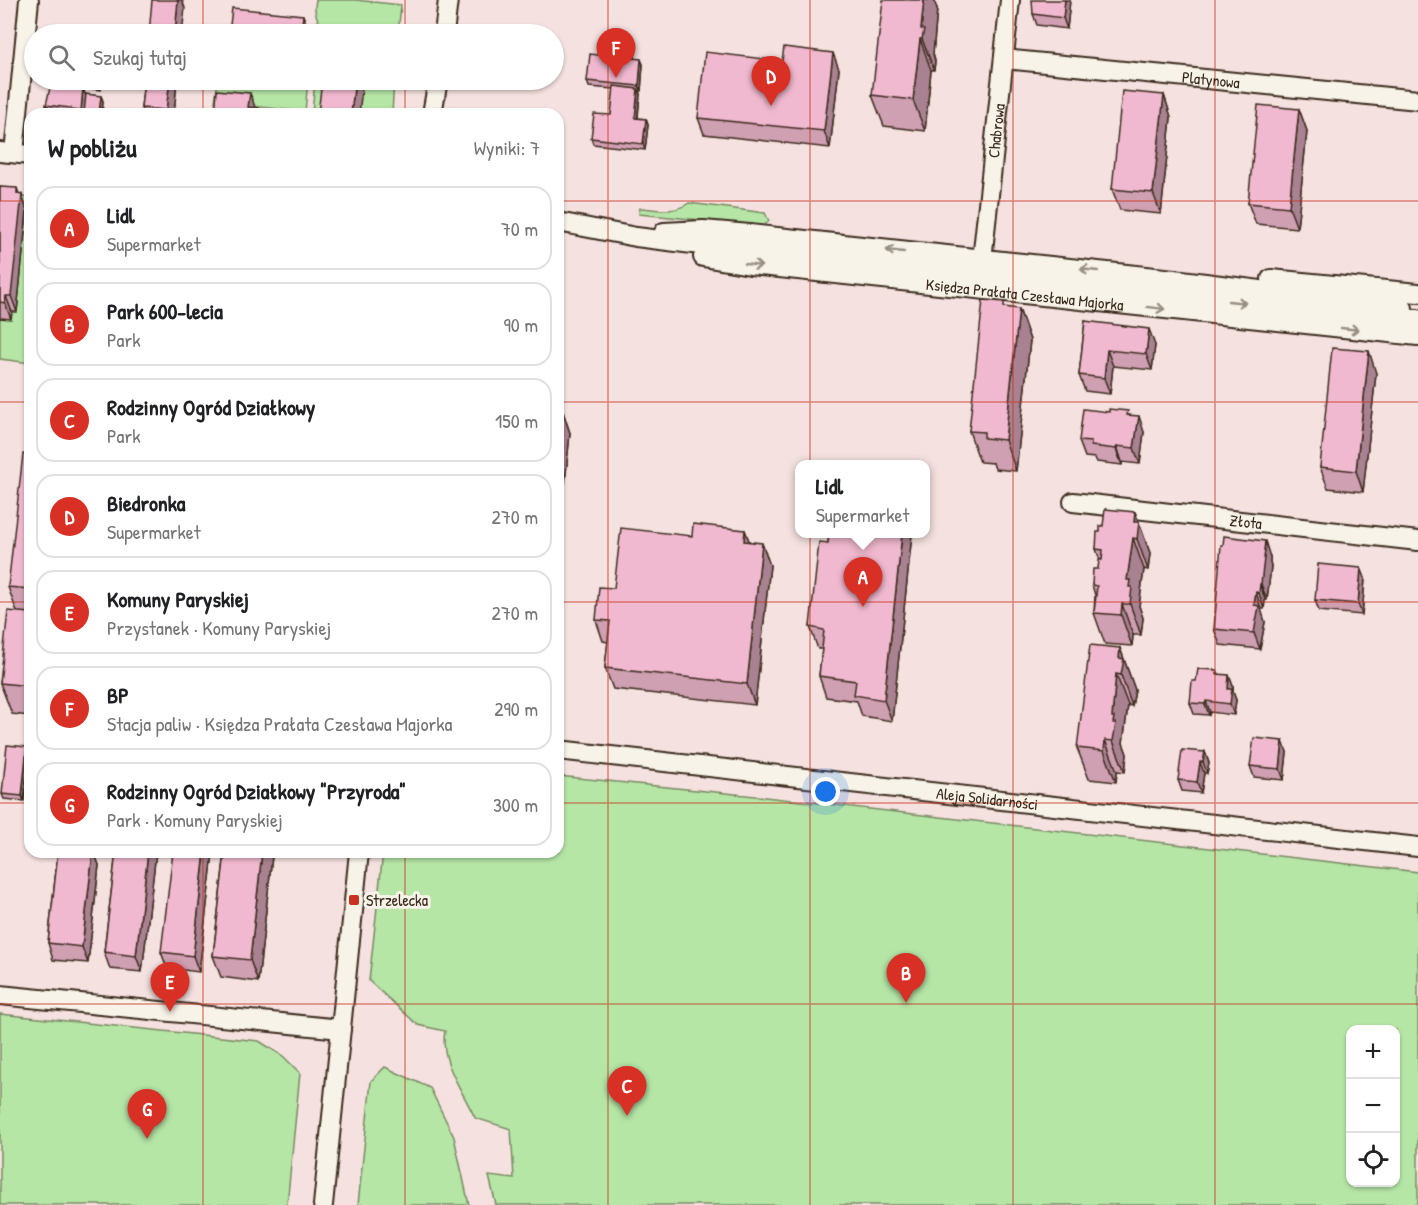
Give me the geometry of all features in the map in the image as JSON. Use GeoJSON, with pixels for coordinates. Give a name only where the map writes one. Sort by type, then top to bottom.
{"type":"FeatureCollection","features":[{"type":"Feature","properties":{"kind":"street"},"geometry":{"type":"LineString","coordinates":[[27,24],[29,0]]}},
{"type":"Feature","properties":{"kind":"street"},"geometry":{"type":"LineString","coordinates":[[445,24],[448,0]]}},
{"type":"Feature","properties":{"kind":"street","name":"Chabrowa"},"geometry":{"type":"LineString","coordinates":[[982,260],[1010,0]]}},
{"type":"Feature","properties":{"kind":"street"},"geometry":{"type":"LineString","coordinates":[[15,153],[24,55]]}},
{"type":"Feature","properties":{"kind":"street","name":"Platynowa"},"geometry":{"type":"LineString","coordinates":[[1004,59],[1418,100]]}},
{"type":"Feature","properties":{"kind":"street"},"geometry":{"type":"LineString","coordinates":[[433,108],[436,90]]}},
{"type":"Feature","properties":{"kind":"street"},"geometry":{"type":"LineString","coordinates":[[439,90],[440,108]]}},
{"type":"Feature","properties":{"kind":"street","name":"Księdza Prałata Czesława Majorka"},"geometry":{"type":"LineString","coordinates":[[564,223],[636,237],[1371,317],[1418,319]]}},
{"type":"Feature","properties":{"kind":"street","name":"Księdza Prałata Czesława Majorka"},"geometry":{"type":"LineString","coordinates":[[636,237],[675,231],[703,230],[1174,279],[1418,309]]}},
{"type":"Feature","properties":{"kind":"street","name":"Księdza Prałata Czesława Majorka"},"geometry":{"type":"LineString","coordinates":[[636,237],[675,252],[750,264],[1418,336]]}},
{"type":"Feature","properties":{"kind":"street","name":"Księdza Prałata Czesława Majorka"},"geometry":{"type":"LineString","coordinates":[[1174,279],[1282,279],[1418,293]]}},
{"type":"Feature","properties":{"kind":"street","name":"Złota"},"geometry":{"type":"LineString","coordinates":[[1073,502],[1418,541]]}},
{"type":"Feature","properties":{"kind":"street","name":"Aleja Solidarności"},"geometry":{"type":"LineString","coordinates":[[564,751],[1418,848]]}},
{"type":"Feature","properties":{"kind":"street"},"geometry":{"type":"LineString","coordinates":[[322,1205],[358,858]]}},
{"type":"Feature","properties":{"kind":"street"},"geometry":{"type":"LineString","coordinates":[[0,995],[341,1029]]}},
{"type":"Feature","properties":{"kind":"green space"},"geometry":{"type":"Polygon","coordinates":[[[316,0],[355,0],[401,5],[399,24],[320,24],[315,6],[316,0]]]}},
{"type":"Feature","properties":{"kind":"green space"},"geometry":{"type":"Polygon","coordinates":[[[217,90],[307,90],[305,108],[269,108],[215,102],[217,90]]]}},
{"type":"Feature","properties":{"kind":"green space"},"geometry":{"type":"Polygon","coordinates":[[[314,90],[393,90],[392,108],[313,108],[314,90]]]}},
{"type":"Feature","properties":{"kind":"green space"},"geometry":{"type":"Polygon","coordinates":[[[0,194],[24,197],[24,362],[0,359],[0,194]]]}},
{"type":"Feature","properties":{"kind":"green space"},"geometry":{"type":"Polygon","coordinates":[[[689,203],[765,213],[769,221],[764,226],[639,214],[640,208],[671,210],[689,203]]]}},
{"type":"Feature","properties":{"kind":"green space"},"geometry":{"type":"Polygon","coordinates":[[[564,777],[765,797],[1418,872],[1418,1205],[496,1205],[489,1176],[514,1179],[511,1129],[475,1118],[449,1065],[445,1053],[445,1031],[418,1025],[369,981],[382,858],[564,858],[564,777]]]}},
{"type":"Feature","properties":{"kind":"green space"},"geometry":{"type":"Polygon","coordinates":[[[0,1014],[259,1041],[283,1056],[300,1073],[287,1205],[0,1205],[0,1014]]]}},
{"type":"Feature","properties":{"kind":"green space"},"geometry":{"type":"Polygon","coordinates":[[[385,1067],[430,1088],[454,1137],[469,1205],[358,1205],[371,1081],[385,1067]]]}},
{"type":"Feature","properties":{"kind":"building"},"geometry":{"type":"Polygon","coordinates":[[[152,0],[178,0],[176,24],[150,24],[152,0]]]}},
{"type":"Feature","properties":{"kind":"building"},"geometry":{"type":"Polygon","coordinates":[[[883,0],[924,0],[921,29],[924,30],[922,39],[920,39],[913,100],[872,95],[883,0]]]}},
{"type":"Feature","properties":{"kind":"building"},"geometry":{"type":"Polygon","coordinates":[[[1032,0],[1065,0],[1063,18],[1033,14],[1032,0]]]}},
{"type":"Feature","properties":{"kind":"building"},"geometry":{"type":"Polygon","coordinates":[[[232,8],[303,15],[302,24],[230,24],[232,8]]]}},
{"type":"Feature","properties":{"kind":"building"},"geometry":{"type":"Polygon","coordinates":[[[600,42],[633,45],[632,58],[641,59],[639,86],[587,81],[590,54],[598,55],[600,42]]]}},
{"type":"Feature","properties":{"kind":"building"},"geometry":{"type":"Polygon","coordinates":[[[784,47],[833,53],[824,131],[698,118],[705,52],[782,61],[784,47]]]}},
{"type":"Feature","properties":{"kind":"building"},"geometry":{"type":"Polygon","coordinates":[[[614,86],[638,89],[635,118],[646,119],[643,144],[591,138],[594,114],[611,115],[614,86]]]}},
{"type":"Feature","properties":{"kind":"building"},"geometry":{"type":"Polygon","coordinates":[[[49,90],[83,90],[81,108],[46,105],[49,90]]]}},
{"type":"Feature","properties":{"kind":"building"},"geometry":{"type":"Polygon","coordinates":[[[143,90],[169,90],[166,108],[141,108],[143,90]]]}},
{"type":"Feature","properties":{"kind":"building"},"geometry":{"type":"Polygon","coordinates":[[[217,90],[250,93],[248,107],[259,108],[216,108],[217,90]]]}},
{"type":"Feature","properties":{"kind":"building"},"geometry":{"type":"Polygon","coordinates":[[[321,90],[354,90],[352,108],[319,108],[321,90]]]}},
{"type":"Feature","properties":{"kind":"building"},"geometry":{"type":"Polygon","coordinates":[[[1122,91],[1164,95],[1153,193],[1112,189],[1122,91]]]}},
{"type":"Feature","properties":{"kind":"building"},"geometry":{"type":"Polygon","coordinates":[[[86,94],[101,96],[100,108],[85,108],[86,94]]]}},
{"type":"Feature","properties":{"kind":"building"},"geometry":{"type":"Polygon","coordinates":[[[1258,105],[1299,109],[1289,207],[1248,203],[1258,105]]]}},
{"type":"Feature","properties":{"kind":"building"},"geometry":{"type":"Polygon","coordinates":[[[0,187],[17,188],[17,194],[22,195],[11,296],[6,296],[5,303],[0,302],[0,187]]]}},
{"type":"Feature","properties":{"kind":"building"},"geometry":{"type":"Polygon","coordinates":[[[983,300],[1004,302],[1004,307],[1019,309],[1005,440],[984,438],[984,432],[969,431],[983,300]]]}},
{"type":"Feature","properties":{"kind":"building"},"geometry":{"type":"Polygon","coordinates":[[[1085,321],[1149,329],[1146,354],[1107,350],[1104,378],[1079,375],[1085,321]]]}},
{"type":"Feature","properties":{"kind":"building"},"geometry":{"type":"Polygon","coordinates":[[[1332,348],[1369,351],[1356,471],[1320,467],[1332,348]]]}},
{"type":"Feature","properties":{"kind":"building"},"geometry":{"type":"Polygon","coordinates":[[[1083,409],[1109,412],[1109,409],[1128,411],[1127,415],[1139,416],[1134,448],[1117,446],[1116,449],[1091,446],[1091,442],[1079,441],[1083,409]]]}},
{"type":"Feature","properties":{"kind":"building"},"geometry":{"type":"Polygon","coordinates":[[[23,454],[24,588],[8,587],[23,454]]]}},
{"type":"Feature","properties":{"kind":"building"},"geometry":{"type":"Polygon","coordinates":[[[1105,509],[1135,512],[1134,522],[1139,522],[1137,539],[1133,538],[1127,580],[1130,580],[1129,587],[1132,587],[1130,604],[1122,604],[1121,615],[1094,613],[1097,586],[1092,585],[1093,569],[1098,569],[1099,560],[1102,560],[1103,550],[1096,549],[1097,532],[1100,532],[1100,526],[1103,526],[1105,509]]]}},
{"type":"Feature","properties":{"kind":"building"},"geometry":{"type":"Polygon","coordinates":[[[693,524],[745,530],[744,541],[762,543],[747,684],[605,668],[610,621],[596,620],[599,587],[614,588],[621,528],[692,536],[693,524]]]}},
{"type":"Feature","properties":{"kind":"building"},"geometry":{"type":"Polygon","coordinates":[[[1224,536],[1265,541],[1261,584],[1259,593],[1256,592],[1254,605],[1259,606],[1254,633],[1214,629],[1221,545],[1223,545],[1224,536]]]}},
{"type":"Feature","properties":{"kind":"building"},"geometry":{"type":"Polygon","coordinates":[[[829,538],[902,538],[884,700],[854,695],[856,681],[819,676],[824,630],[810,627],[819,542],[828,543],[829,538]]]}},
{"type":"Feature","properties":{"kind":"building"},"geometry":{"type":"Polygon","coordinates":[[[1318,564],[1361,568],[1358,604],[1315,600],[1318,564]]]}},
{"type":"Feature","properties":{"kind":"building"},"geometry":{"type":"Polygon","coordinates":[[[8,611],[24,612],[24,685],[0,683],[8,611]]]}},
{"type":"Feature","properties":{"kind":"building"},"geometry":{"type":"Polygon","coordinates":[[[1090,645],[1120,648],[1119,658],[1124,659],[1121,675],[1116,674],[1112,717],[1114,717],[1113,723],[1116,723],[1113,741],[1105,740],[1104,751],[1077,748],[1090,645]]]}},
{"type":"Feature","properties":{"kind":"building"},"geometry":{"type":"Polygon","coordinates":[[[1198,669],[1217,670],[1217,674],[1229,675],[1228,689],[1232,689],[1230,704],[1206,701],[1205,704],[1190,703],[1192,681],[1196,681],[1198,669]]]}},
{"type":"Feature","properties":{"kind":"building"},"geometry":{"type":"Polygon","coordinates":[[[1254,738],[1283,741],[1280,769],[1250,766],[1254,738]]]}},
{"type":"Feature","properties":{"kind":"building"},"geometry":{"type":"Polygon","coordinates":[[[7,745],[24,747],[22,796],[2,794],[7,745]]]}},
{"type":"Feature","properties":{"kind":"building"},"geometry":{"type":"Polygon","coordinates":[[[1182,750],[1205,752],[1203,762],[1200,762],[1197,782],[1178,780],[1182,750]]]}},
{"type":"Feature","properties":{"kind":"building"},"geometry":{"type":"Polygon","coordinates":[[[57,858],[92,858],[82,947],[48,943],[57,858]]]}},
{"type":"Feature","properties":{"kind":"building"},"geometry":{"type":"Polygon","coordinates":[[[115,858],[147,858],[136,956],[104,952],[115,858]]]}},
{"type":"Feature","properties":{"kind":"building"},"geometry":{"type":"Polygon","coordinates":[[[172,858],[204,858],[193,956],[161,952],[172,858]]]}},
{"type":"Feature","properties":{"kind":"building"},"geometry":{"type":"Polygon","coordinates":[[[224,858],[261,858],[250,960],[213,956],[224,858]]]}},
{"type":"Feature","properties":{"kind":"place","name":"BP"},"geometry":{"type":"Point","coordinates":[616,78]}},
{"type":"Feature","properties":{"kind":"place","name":"Biedronka"},"geometry":{"type":"Point","coordinates":[771,106]}},
{"type":"Feature","properties":{"kind":"place","name":"Lidl"},"geometry":{"type":"Point","coordinates":[863,607]}},
{"type":"Feature","properties":{"kind":"place","name":"Strzelecka"},"geometry":{"type":"Point","coordinates":[354,900]}},
{"type":"Feature","properties":{"kind":"place","name":"Park 600-lecia"},"geometry":{"type":"Point","coordinates":[906,1003]}},
{"type":"Feature","properties":{"kind":"place","name":"Komuny Paryskiej"},"geometry":{"type":"Point","coordinates":[170,1012]}},
{"type":"Feature","properties":{"kind":"place","name":"Rodzinny Ogród Działkowy"},"geometry":{"type":"Point","coordinates":[627,1116]}},
{"type":"Feature","properties":{"kind":"place","name":"Rodzinny Ogród Działkowy \"Przyroda\""},"geometry":{"type":"Point","coordinates":[147,1139]}}]}
